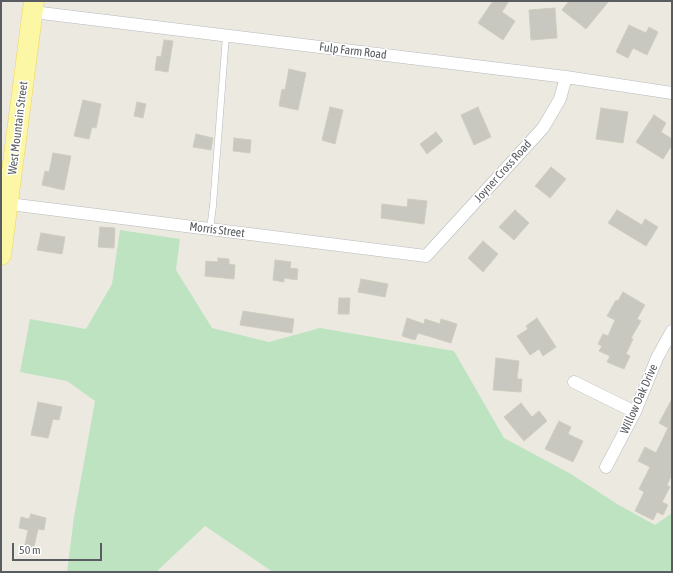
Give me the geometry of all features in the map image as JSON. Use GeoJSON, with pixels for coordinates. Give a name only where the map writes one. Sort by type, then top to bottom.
{"type":"FeatureCollection","features":[{"type":"Feature","properties":{"kind":"main road","name":"West Mountain Street"},"geometry":{"type":"LineString","coordinates":[[1,255],[34,7]]}},
{"type":"Feature","properties":{"kind":"street","name":"Fulp Farm Road"},"geometry":{"type":"LineString","coordinates":[[34,7],[226,35],[566,77],[672,93]]}},
{"type":"Feature","properties":{"kind":"street","name":"Joyner Cross Road"},"geometry":{"type":"LineString","coordinates":[[426,256],[543,128],[560,99],[566,77]]}},
{"type":"Feature","properties":{"kind":"street","name":"Morris Street"},"geometry":{"type":"LineString","coordinates":[[8,204],[426,256]]}},
{"type":"Feature","properties":{"kind":"street","name":"Willow Oak Drive"},"geometry":{"type":"LineString","coordinates":[[606,467],[635,412],[657,358],[672,331]]}},
{"type":"Feature","properties":{"kind":"street"},"geometry":{"type":"LineString","coordinates":[[574,382],[635,412]]}},
{"type":"Feature","properties":{"kind":"lane"},"geometry":{"type":"LineString","coordinates":[[210,229],[226,35]]}},
{"type":"Feature","properties":{"kind":"green space"},"geometry":{"type":"Polygon","coordinates":[[[120,230],[180,239],[176,270],[212,328],[269,342],[320,328],[454,351],[504,438],[571,474],[617,504],[655,525],[672,513],[672,572],[273,572],[205,526],[156,572],[67,572],[74,517],[95,401],[67,381],[20,372],[30,319],[86,329],[112,284],[120,230]]]}},
{"type":"Feature","properties":{"kind":"building"},"geometry":{"type":"Polygon","coordinates":[[[493,1],[509,1],[502,12],[515,21],[503,40],[478,23],[493,1]]]}},
{"type":"Feature","properties":{"kind":"building"},"geometry":{"type":"Polygon","coordinates":[[[569,1],[609,1],[586,29],[562,10],[569,1]]]}},
{"type":"Feature","properties":{"kind":"building"},"geometry":{"type":"Polygon","coordinates":[[[555,8],[557,38],[531,40],[529,10],[555,8]]]}},
{"type":"Feature","properties":{"kind":"building"},"geometry":{"type":"Polygon","coordinates":[[[629,25],[646,33],[649,27],[658,32],[647,55],[633,48],[628,58],[616,52],[629,25]]]}},
{"type":"Feature","properties":{"kind":"building"},"geometry":{"type":"Polygon","coordinates":[[[164,40],[173,41],[168,72],[155,70],[157,56],[161,57],[164,40]]]}},
{"type":"Feature","properties":{"kind":"building"},"geometry":{"type":"Polygon","coordinates":[[[289,69],[306,73],[298,110],[279,106],[282,89],[285,90],[289,69]]]}},
{"type":"Feature","properties":{"kind":"building"},"geometry":{"type":"Polygon","coordinates":[[[83,100],[101,104],[96,128],[92,127],[89,139],[74,136],[83,100]]]}},
{"type":"Feature","properties":{"kind":"building"},"geometry":{"type":"Polygon","coordinates":[[[137,102],[146,104],[143,118],[134,116],[137,102]]]}},
{"type":"Feature","properties":{"kind":"building"},"geometry":{"type":"Polygon","coordinates":[[[330,107],[343,110],[335,144],[322,140],[330,107]]]}},
{"type":"Feature","properties":{"kind":"building"},"geometry":{"type":"Polygon","coordinates":[[[478,107],[491,137],[474,145],[461,115],[478,107]]]}},
{"type":"Feature","properties":{"kind":"building"},"geometry":{"type":"Polygon","coordinates":[[[601,108],[628,112],[623,143],[596,139],[601,108]]]}},
{"type":"Feature","properties":{"kind":"building"},"geometry":{"type":"Polygon","coordinates":[[[654,115],[666,123],[661,132],[672,139],[672,145],[663,159],[636,142],[654,115]]]}},
{"type":"Feature","properties":{"kind":"building"},"geometry":{"type":"Polygon","coordinates":[[[436,132],[443,141],[427,154],[420,144],[436,132]]]}},
{"type":"Feature","properties":{"kind":"building"},"geometry":{"type":"Polygon","coordinates":[[[196,134],[213,138],[211,150],[193,147],[196,134]]]}},
{"type":"Feature","properties":{"kind":"building"},"geometry":{"type":"Polygon","coordinates":[[[234,138],[251,140],[250,153],[233,151],[234,138]]]}},
{"type":"Feature","properties":{"kind":"building"},"geometry":{"type":"Polygon","coordinates":[[[53,153],[71,156],[64,190],[42,185],[45,171],[49,172],[53,153]]]}},
{"type":"Feature","properties":{"kind":"building"},"geometry":{"type":"Polygon","coordinates":[[[551,167],[566,179],[550,198],[535,186],[551,167]]]}},
{"type":"Feature","properties":{"kind":"building"},"geometry":{"type":"Polygon","coordinates":[[[408,199],[427,201],[424,224],[381,218],[382,204],[407,207],[408,199]]]}},
{"type":"Feature","properties":{"kind":"building"},"geometry":{"type":"Polygon","coordinates":[[[515,210],[529,223],[514,240],[499,227],[515,210]]]}},
{"type":"Feature","properties":{"kind":"building"},"geometry":{"type":"Polygon","coordinates":[[[617,210],[642,225],[645,219],[658,227],[646,246],[608,223],[617,210]]]}},
{"type":"Feature","properties":{"kind":"building"},"geometry":{"type":"Polygon","coordinates":[[[100,227],[115,228],[114,248],[98,247],[100,227]]]}},
{"type":"Feature","properties":{"kind":"building"},"geometry":{"type":"Polygon","coordinates":[[[41,233],[65,237],[62,254],[37,250],[41,233]]]}},
{"type":"Feature","properties":{"kind":"building"},"geometry":{"type":"Polygon","coordinates":[[[483,241],[498,254],[483,272],[468,258],[483,241]]]}},
{"type":"Feature","properties":{"kind":"building"},"geometry":{"type":"Polygon","coordinates":[[[218,258],[229,259],[229,264],[235,265],[234,279],[205,276],[206,261],[218,262],[218,258]]]}},
{"type":"Feature","properties":{"kind":"building"},"geometry":{"type":"Polygon","coordinates":[[[275,260],[291,262],[290,268],[298,269],[297,280],[284,278],[284,282],[273,280],[275,260]]]}},
{"type":"Feature","properties":{"kind":"building"},"geometry":{"type":"Polygon","coordinates":[[[361,279],[388,284],[385,297],[358,292],[361,279]]]}},
{"type":"Feature","properties":{"kind":"building"},"geometry":{"type":"Polygon","coordinates":[[[623,292],[645,305],[637,319],[641,321],[631,338],[633,339],[626,354],[630,356],[624,369],[607,362],[610,356],[599,351],[602,346],[598,344],[603,334],[608,336],[615,320],[607,316],[616,300],[618,301],[623,292]]]}},
{"type":"Feature","properties":{"kind":"building"},"geometry":{"type":"Polygon","coordinates":[[[339,298],[350,298],[349,314],[338,314],[339,298]]]}},
{"type":"Feature","properties":{"kind":"building"},"geometry":{"type":"Polygon","coordinates":[[[243,311],[294,319],[292,333],[240,325],[243,311]]]}},
{"type":"Feature","properties":{"kind":"building"},"geometry":{"type":"Polygon","coordinates":[[[407,318],[424,324],[425,319],[440,324],[441,319],[457,324],[451,343],[418,333],[415,340],[402,336],[407,318]]]}},
{"type":"Feature","properties":{"kind":"building"},"geometry":{"type":"Polygon","coordinates":[[[537,318],[556,347],[543,356],[539,349],[530,355],[517,336],[528,329],[526,326],[537,318]]]}},
{"type":"Feature","properties":{"kind":"building"},"geometry":{"type":"Polygon","coordinates":[[[496,358],[519,361],[517,379],[522,379],[521,392],[493,390],[496,358]]]}},
{"type":"Feature","properties":{"kind":"building"},"geometry":{"type":"Polygon","coordinates":[[[672,399],[672,474],[667,485],[670,487],[662,502],[668,505],[663,515],[657,512],[653,520],[635,511],[644,492],[639,489],[650,467],[638,461],[645,447],[656,453],[668,428],[659,423],[672,399]]]}},
{"type":"Feature","properties":{"kind":"building"},"geometry":{"type":"Polygon","coordinates":[[[38,402],[62,407],[59,420],[53,419],[48,438],[31,435],[38,402]]]}},
{"type":"Feature","properties":{"kind":"building"},"geometry":{"type":"Polygon","coordinates":[[[521,403],[532,417],[539,411],[547,421],[524,441],[504,417],[521,403]]]}},
{"type":"Feature","properties":{"kind":"building"},"geometry":{"type":"Polygon","coordinates":[[[559,421],[571,427],[568,434],[583,441],[573,462],[545,449],[559,421]]]}},
{"type":"Feature","properties":{"kind":"building"},"geometry":{"type":"Polygon","coordinates":[[[31,514],[46,518],[44,530],[38,529],[33,551],[24,549],[28,530],[19,528],[21,517],[29,519],[31,514]]]}}]}
